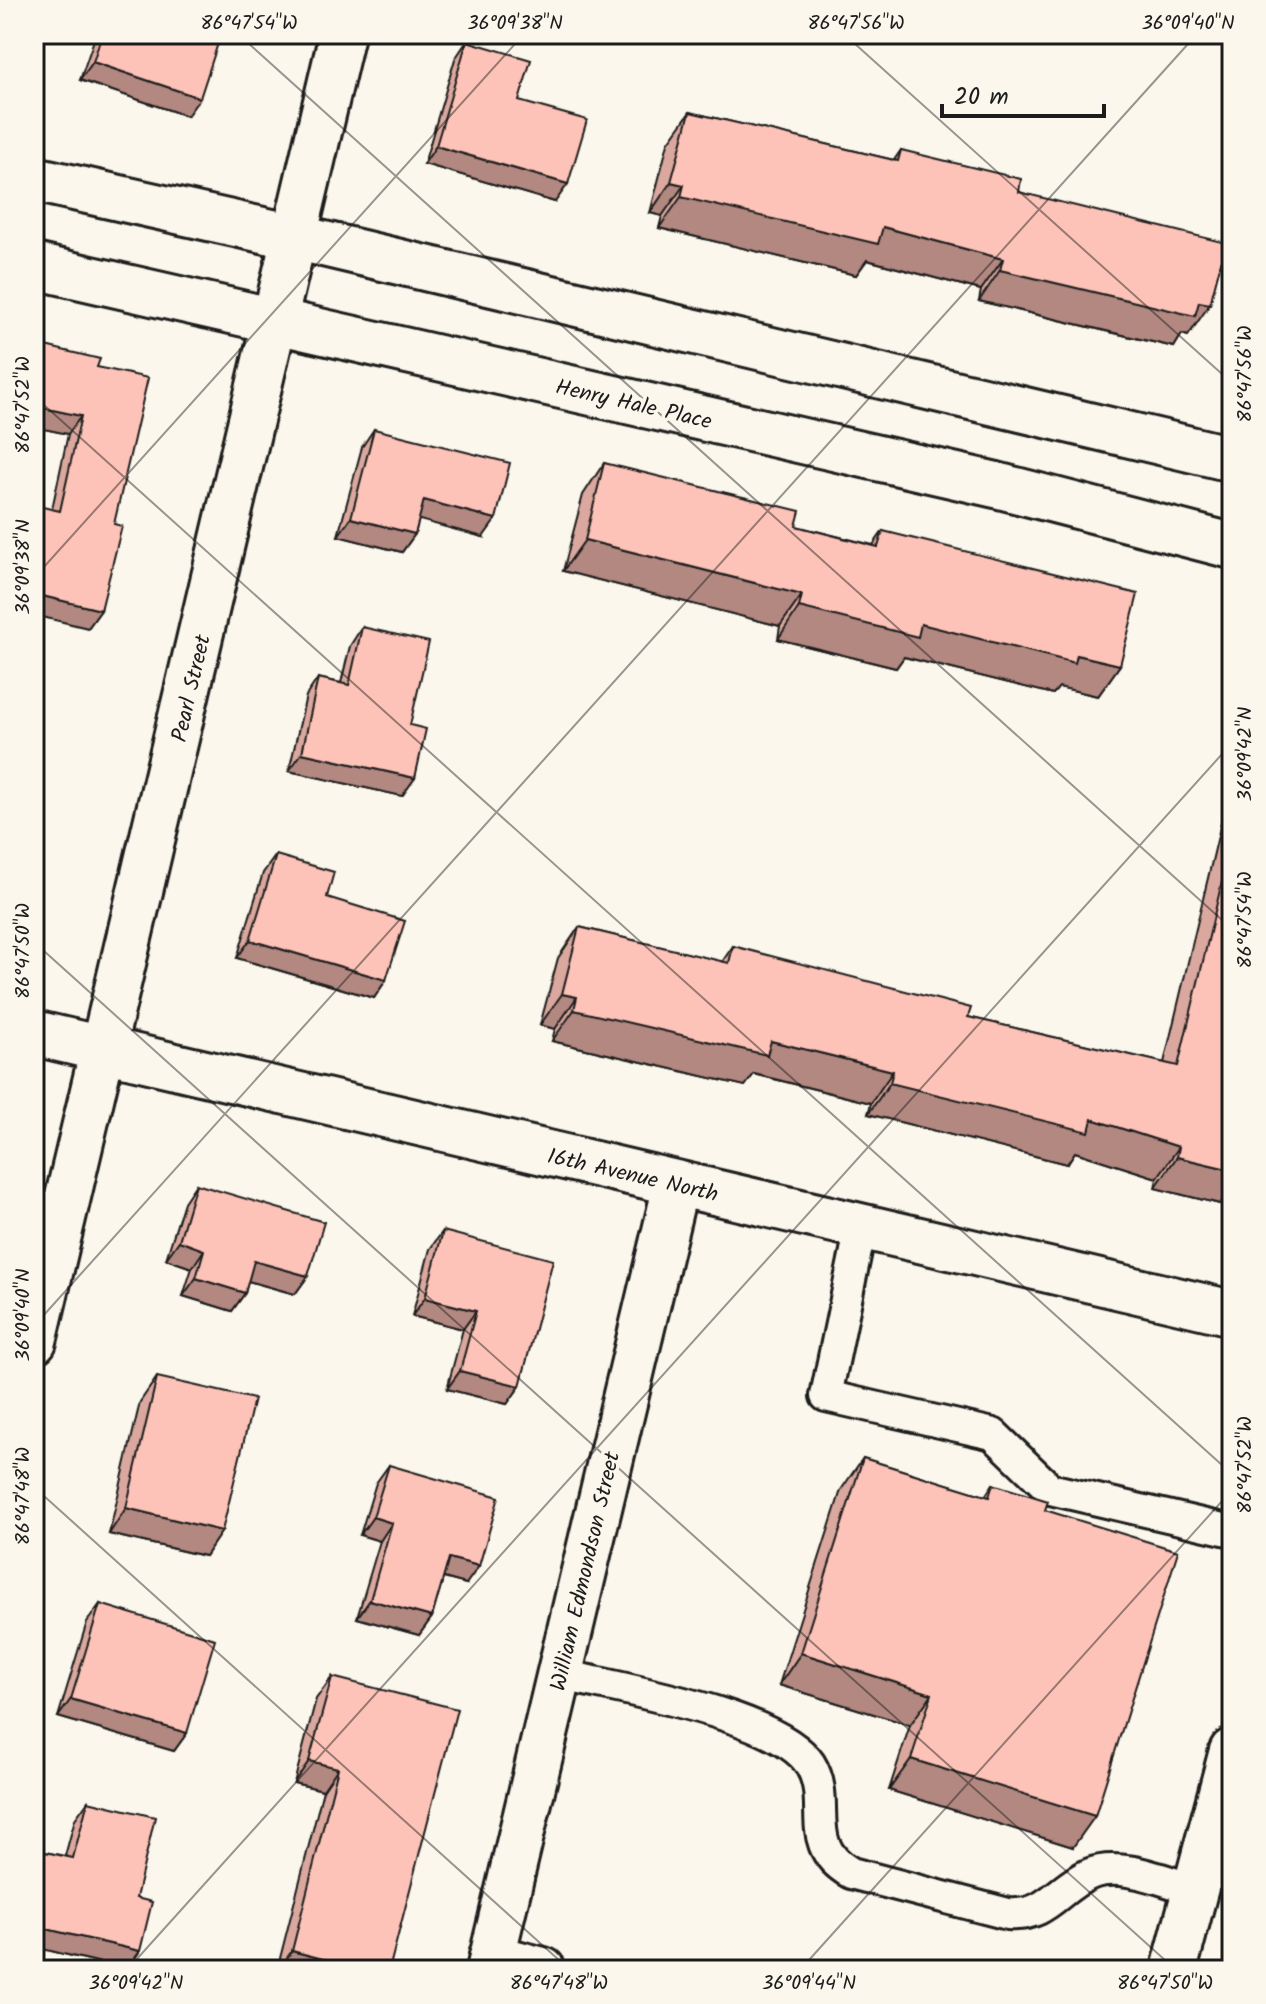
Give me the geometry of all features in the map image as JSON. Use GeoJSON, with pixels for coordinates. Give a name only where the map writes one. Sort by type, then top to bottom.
{"type":"FeatureCollection","features":[{"type":"Feature","properties":{"kind":"street","name":"Pearl Street"},"geometry":{"type":"LineString","coordinates":[[34,1341],[277,323],[342,34]]}},
{"type":"Feature","properties":{"kind":"street"},"geometry":{"type":"LineString","coordinates":[[34,179],[294,237],[1232,459]]}},
{"type":"Feature","properties":{"kind":"street","name":"Henry Hale Place"},"geometry":{"type":"LineString","coordinates":[[34,266],[996,485],[1232,546]]}},
{"type":"Feature","properties":{"kind":"street","name":"16th Avenue North"},"geometry":{"type":"LineString","coordinates":[[34,1033],[1232,1313]]}},
{"type":"Feature","properties":{"kind":"street","name":"William Edmondson Street"},"geometry":{"type":"LineString","coordinates":[[543,1970],[490,1964],[676,1185]]}},
{"type":"Feature","properties":{"kind":"street"},"geometry":{"type":"LineString","coordinates":[[1174,1970],[1211,1874],[1232,1751]]}},
{"type":"Feature","properties":{"kind":"lane"},"geometry":{"type":"LineString","coordinates":[[861,1227],[826,1396],[993,1434],[1050,1489],[1232,1531]]}},
{"type":"Feature","properties":{"kind":"lane"},"geometry":{"type":"LineString","coordinates":[[559,1674],[743,1721],[795,1747],[811,1766],[818,1785],[819,1828],[825,1848],[837,1865],[851,1873],[1008,1914],[1027,1916],[1093,1872],[1118,1870],[1211,1874]]}},
{"type":"Feature","properties":{"kind":"building"},"geometry":{"type":"Polygon","coordinates":[[[102,34],[221,34],[200,98],[93,62],[102,34]]]}},
{"type":"Feature","properties":{"kind":"building"},"geometry":{"type":"Polygon","coordinates":[[[467,41],[531,60],[519,101],[587,120],[568,184],[436,146],[467,41]]]}},
{"type":"Feature","properties":{"kind":"building"},"geometry":{"type":"Polygon","coordinates":[[[690,112],[898,161],[901,150],[1021,179],[1019,192],[1226,243],[1210,304],[1199,302],[1195,316],[1000,270],[1003,259],[883,227],[878,244],[681,197],[684,185],[671,182],[690,112]]]}},
{"type":"Feature","properties":{"kind":"building"},"geometry":{"type":"Polygon","coordinates":[[[45,346],[100,359],[97,367],[148,378],[114,524],[122,526],[101,610],[34,594],[34,505],[60,511],[81,416],[34,406],[34,356],[42,358],[45,346]]]}},
{"type":"Feature","properties":{"kind":"building"},"geometry":{"type":"Polygon","coordinates":[[[374,429],[510,463],[496,519],[424,500],[415,534],[351,518],[374,429]]]}},
{"type":"Feature","properties":{"kind":"building"},"geometry":{"type":"Polygon","coordinates":[[[604,463],[800,511],[796,526],[878,547],[883,531],[1138,594],[1120,665],[1077,655],[1075,663],[921,624],[918,637],[799,607],[802,595],[585,540],[604,463]]]}},
{"type":"Feature","properties":{"kind":"building"},"geometry":{"type":"Polygon","coordinates":[[[362,627],[429,642],[410,725],[426,729],[415,778],[302,753],[318,678],[349,685],[362,627]]]}},
{"type":"Feature","properties":{"kind":"building"},"geometry":{"type":"Polygon","coordinates":[[[1232,840],[1232,1170],[1177,1157],[1179,1147],[1092,1119],[1089,1132],[890,1083],[893,1071],[771,1041],[767,1055],[574,1010],[577,997],[562,994],[579,927],[729,963],[733,946],[971,1008],[968,1017],[1178,1066],[1232,840]]]}},
{"type":"Feature","properties":{"kind":"building"},"geometry":{"type":"Polygon","coordinates":[[[276,855],[334,872],[327,897],[405,921],[386,980],[250,940],[276,855]]]}},
{"type":"Feature","properties":{"kind":"building"},"geometry":{"type":"Polygon","coordinates":[[[196,1184],[324,1222],[308,1276],[254,1261],[245,1293],[196,1278],[204,1250],[179,1241],[196,1184]]]}},
{"type":"Feature","properties":{"kind":"building"},"geometry":{"type":"Polygon","coordinates":[[[443,1231],[553,1260],[520,1386],[460,1371],[476,1311],[425,1298],[443,1231]]]}},
{"type":"Feature","properties":{"kind":"building"},"geometry":{"type":"Polygon","coordinates":[[[157,1377],[254,1399],[222,1531],[126,1508],[157,1377]]]}},
{"type":"Feature","properties":{"kind":"building"},"geometry":{"type":"Polygon","coordinates":[[[863,1458],[989,1497],[993,1484],[1048,1501],[1045,1510],[1178,1551],[1095,1816],[911,1759],[932,1694],[801,1653],[863,1458]]]}},
{"type":"Feature","properties":{"kind":"building"},"geometry":{"type":"Polygon","coordinates":[[[389,1465],[499,1497],[479,1566],[449,1558],[432,1617],[370,1600],[392,1523],[373,1517],[389,1465]]]}},
{"type":"Feature","properties":{"kind":"building"},"geometry":{"type":"Polygon","coordinates":[[[100,1604],[215,1639],[187,1733],[71,1699],[100,1604]]]}},
{"type":"Feature","properties":{"kind":"building"},"geometry":{"type":"Polygon","coordinates":[[[332,1677],[457,1709],[389,1970],[366,1970],[292,1951],[338,1768],[309,1761],[332,1677]]]}},
{"type":"Feature","properties":{"kind":"building"},"geometry":{"type":"Polygon","coordinates":[[[88,1801],[155,1817],[136,1898],[152,1902],[140,1951],[34,1926],[34,1897],[45,1852],[73,1858],[88,1801]]]}}]}
